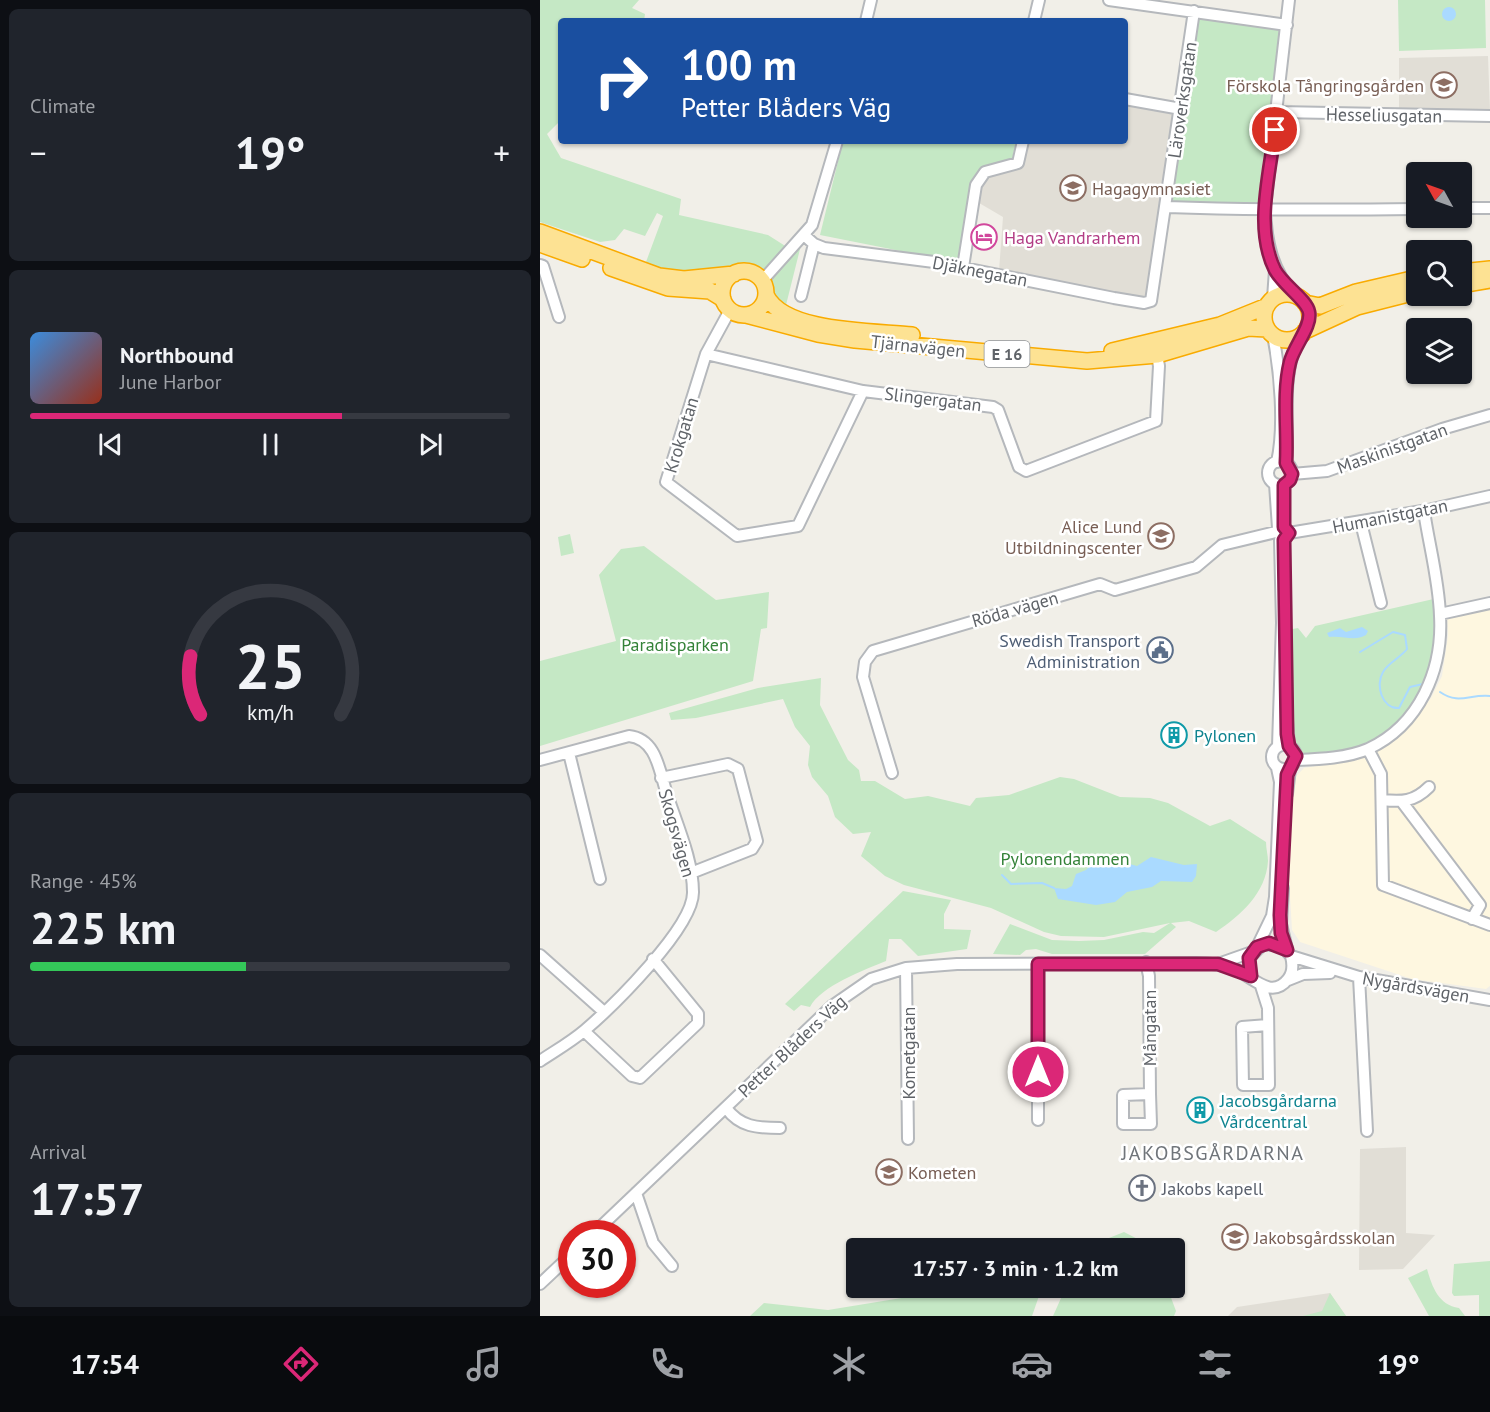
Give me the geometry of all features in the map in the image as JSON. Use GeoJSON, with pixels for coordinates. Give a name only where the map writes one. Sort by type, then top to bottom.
{"type":"FeatureCollection","features":[{"type":"Feature","properties":{"kind":"highway","name":"Tjärnavägen"},"geometry":{"type":"LineString","coordinates":[[540,232],[658,276],[684,279],[752,272],[781,312],[827,326],[1004,345],[1113,351],[1220,325],[1270,302]]}},
{"type":"Feature","properties":{"kind":"highway","name":"Tjärnavägen"},"geometry":{"type":"LineString","coordinates":[[540,244],[656,285],[710,291],[726,305],[746,315],[837,337],[1087,361],[1157,355],[1248,328],[1270,332]]}},
{"type":"Feature","properties":{"kind":"highway"},"geometry":{"type":"LineString","coordinates":[[1472,270],[1490,268]]}},
{"type":"Feature","properties":{"kind":"highway"},"geometry":{"type":"LineString","coordinates":[[726,305],[723,287],[734,274]]}},
{"type":"Feature","properties":{"kind":"highway"},"geometry":{"type":"LineString","coordinates":[[1406,280],[1356,292],[1320,306],[1280,295],[1270,302],[1264,318],[1270,332],[1286,340],[1357,307],[1406,295]]}},
{"type":"Feature","properties":{"kind":"highway"},"geometry":{"type":"LineString","coordinates":[[1472,283],[1490,280]]}},
{"type":"Feature","properties":{"kind":"highway"},"geometry":{"type":"LineString","coordinates":[[746,315],[758,311],[764,288]]}},
{"type":"Feature","properties":{"kind":"highway"},"geometry":{"type":"LineString","coordinates":[[1300,299],[1310,320],[1303,333]]}},
{"type":"Feature","properties":{"kind":"street"},"geometry":{"type":"LineString","coordinates":[[867,18],[871,0]]}},
{"type":"Feature","properties":{"kind":"street"},"geometry":{"type":"LineString","coordinates":[[1035,18],[1039,0]]}},
{"type":"Feature","properties":{"kind":"street"},"geometry":{"type":"LineString","coordinates":[[1109,0],[1287,25]]}},
{"type":"Feature","properties":{"kind":"street","name":"Läroverksgatan"},"geometry":{"type":"LineString","coordinates":[[1154,295],[1199,0]]}},
{"type":"Feature","properties":{"kind":"street"},"geometry":{"type":"LineString","coordinates":[[1270,302],[1275,270],[1266,236],[1265,208],[1278,112],[1289,0]]}},
{"type":"Feature","properties":{"kind":"street"},"geometry":{"type":"LineString","coordinates":[[1128,100],[1181,109]]}},
{"type":"Feature","properties":{"kind":"street","name":"Hesseliusgatan"},"geometry":{"type":"LineString","coordinates":[[1278,112],[1490,116]]}},
{"type":"Feature","properties":{"kind":"street"},"geometry":{"type":"LineString","coordinates":[[764,288],[805,236],[818,214],[836,144]]}},
{"type":"Feature","properties":{"kind":"street"},"geometry":{"type":"LineString","coordinates":[[963,267],[976,184],[986,172],[1018,163],[1022,144]]}},
{"type":"Feature","properties":{"kind":"street"},"geometry":{"type":"LineString","coordinates":[[1167,207],[1250,210],[1265,208],[1406,209]]}},
{"type":"Feature","properties":{"kind":"street"},"geometry":{"type":"LineString","coordinates":[[1472,208],[1490,208]]}},
{"type":"Feature","properties":{"kind":"street","name":"Djäknegatan"},"geometry":{"type":"LineString","coordinates":[[805,236],[814,244],[824,248],[963,267],[1144,303],[1151,301],[1154,295]]}},
{"type":"Feature","properties":{"kind":"street"},"geometry":{"type":"LineString","coordinates":[[801,296],[814,244]]}},
{"type":"Feature","properties":{"kind":"street"},"geometry":{"type":"LineString","coordinates":[[540,265],[543,266],[559,317]]}},
{"type":"Feature","properties":{"kind":"street"},"geometry":{"type":"LineString","coordinates":[[1275,270],[1300,299]]}},
{"type":"Feature","properties":{"kind":"street","name":"Krokgatan"},"geometry":{"type":"LineString","coordinates":[[726,305],[705,354],[666,482],[737,536],[798,526],[863,391]]}},
{"type":"Feature","properties":{"kind":"street"},"geometry":{"type":"LineString","coordinates":[[1270,332],[1276,356],[1281,462],[1292,474],[1290,480],[1279,484]]}},
{"type":"Feature","properties":{"kind":"street"},"geometry":{"type":"LineString","coordinates":[[1281,462],[1288,372],[1293,349],[1303,333]]}},
{"type":"Feature","properties":{"kind":"street","name":"Slingergatan"},"geometry":{"type":"LineString","coordinates":[[705,354],[863,391],[993,407],[998,410],[1019,467],[1026,471],[1156,421],[1159,366],[1157,355]]}},
{"type":"Feature","properties":{"kind":"street","name":"Maskinistgatan"},"geometry":{"type":"LineString","coordinates":[[1292,474],[1327,471],[1442,429],[1490,416]]}},
{"type":"Feature","properties":{"kind":"street"},"geometry":{"type":"LineString","coordinates":[[1268,1025],[1242,1027],[1243,1085],[1269,1085],[1268,1008],[1261,986],[1251,976],[1248,964],[1272,916],[1275,897],[1280,793],[1277,768],[1271,757],[1283,746],[1284,623],[1279,484],[1268,472],[1271,466],[1281,462]]}},
{"type":"Feature","properties":{"kind":"street","name":"Humanistgatan"},"geometry":{"type":"LineString","coordinates":[[1282,533],[1361,523],[1490,495]]}},
{"type":"Feature","properties":{"kind":"street"},"geometry":{"type":"LineString","coordinates":[[1277,768],[1368,749],[1394,731],[1424,696],[1435,674],[1440,614],[1424,511]]}},
{"type":"Feature","properties":{"kind":"street"},"geometry":{"type":"LineString","coordinates":[[1361,523],[1381,603]]}},
{"type":"Feature","properties":{"kind":"street","name":"Röda vägen"},"geometry":{"type":"LineString","coordinates":[[892,773],[863,677],[865,662],[873,651],[1100,584],[1115,590],[1196,567],[1222,545],[1282,533]]}},
{"type":"Feature","properties":{"kind":"street"},"geometry":{"type":"LineString","coordinates":[[1440,614],[1490,603]]}},
{"type":"Feature","properties":{"kind":"street","name":"Skogsvägen"},"geometry":{"type":"LineString","coordinates":[[540,760],[629,736],[641,737],[651,747],[691,873],[694,894],[688,917],[653,959],[584,1031],[540,1061]]}},
{"type":"Feature","properties":{"kind":"street"},"geometry":{"type":"LineString","coordinates":[[1268,1008],[1293,968],[1281,933],[1280,915],[1295,751],[1283,746]]}},
{"type":"Feature","properties":{"kind":"street"},"geometry":{"type":"LineString","coordinates":[[1368,749],[1381,774],[1383,885],[1490,925]]}},
{"type":"Feature","properties":{"kind":"street"},"geometry":{"type":"LineString","coordinates":[[569,753],[600,879]]}},
{"type":"Feature","properties":{"kind":"street"},"geometry":{"type":"LineString","coordinates":[[661,778],[728,764],[738,769],[757,841],[752,849],[691,873]]}},
{"type":"Feature","properties":{"kind":"street"},"geometry":{"type":"LineString","coordinates":[[1382,800],[1402,802],[1419,796],[1429,787]]}},
{"type":"Feature","properties":{"kind":"street"},"geometry":{"type":"LineString","coordinates":[[1402,802],[1480,905],[1472,919]]}},
{"type":"Feature","properties":{"kind":"street"},"geometry":{"type":"LineString","coordinates":[[1254,950],[1269,943],[1289,953]]}},
{"type":"Feature","properties":{"kind":"street","name":"Petter Blåders Väg"},"geometry":{"type":"LineString","coordinates":[[1218,964],[1254,950]]}},
{"type":"Feature","properties":{"kind":"street","name":"Nygårdsvägen"},"geometry":{"type":"LineString","coordinates":[[1289,953],[1359,977],[1490,1000]]}},
{"type":"Feature","properties":{"kind":"street"},"geometry":{"type":"LineString","coordinates":[[540,955],[604,1012]]}},
{"type":"Feature","properties":{"kind":"street"},"geometry":{"type":"LineString","coordinates":[[584,1031],[632,1076],[640,1078],[698,1023],[698,1014],[653,959]]}},
{"type":"Feature","properties":{"kind":"street","name":"Mångatan"},"geometry":{"type":"LineString","coordinates":[[1146,963],[1149,976],[1150,1094]]}},
{"type":"Feature","properties":{"kind":"street","name":"Petter Blåders Väg"},"geometry":{"type":"LineString","coordinates":[[608,1220],[848,993],[871,979],[906,968],[957,964],[1218,964],[1251,976]]}},
{"type":"Feature","properties":{"kind":"street"},"geometry":{"type":"LineString","coordinates":[[1038,964],[1038,1120]]}},
{"type":"Feature","properties":{"kind":"street","name":"Kometgatan"},"geometry":{"type":"LineString","coordinates":[[906,968],[908,1138]]}},
{"type":"Feature","properties":{"kind":"street","name":"Nygårdsvägen"},"geometry":{"type":"LineString","coordinates":[[1284,983],[1303,974],[1342,973]]}},
{"type":"Feature","properties":{"kind":"street"},"geometry":{"type":"LineString","coordinates":[[1359,977],[1367,1131]]}},
{"type":"Feature","properties":{"kind":"street"},"geometry":{"type":"LineString","coordinates":[[1261,986],[1284,983]]}},
{"type":"Feature","properties":{"kind":"street"},"geometry":{"type":"LineString","coordinates":[[726,1108],[733,1117],[749,1126],[780,1128]]}},
{"type":"Feature","properties":{"kind":"street"},"geometry":{"type":"LineString","coordinates":[[636,1193],[653,1243],[672,1266]]}},
{"type":"Feature","properties":{"kind":"street"},"geometry":{"type":"LineString","coordinates":[[540,1284],[558,1267]]}},
{"type":"Feature","properties":{"kind":"shaded area","name":"Förskola Tångringsgården"},"geometry":{"type":"Polygon","coordinates":[[[1488,56],[1490,111],[1399,114],[1399,58],[1488,56]]]}},
{"type":"Feature","properties":{"kind":"shaded area","name":"Hagagymnasiet"},"geometry":{"type":"Polygon","coordinates":[[[1128,102],[1179,110],[1152,291],[1146,296],[1115,296],[999,271],[1003,217],[974,200],[982,175],[1013,166],[1017,144],[1128,144],[1128,102]]]}},
{"type":"Feature","properties":{"kind":"shaded area"},"geometry":{"type":"Polygon","coordinates":[[[1490,603],[1490,986],[1486,989],[1412,979],[1300,942],[1292,930],[1289,880],[1290,797],[1293,779],[1304,768],[1352,760],[1384,748],[1398,738],[1431,698],[1442,676],[1448,636],[1447,612],[1490,603]]]}},
{"type":"Feature","properties":{"kind":"shaded area"},"geometry":{"type":"Polygon","coordinates":[[[1406,1147],[1406,1233],[1435,1235],[1403,1269],[1359,1270],[1360,1149],[1406,1147]]]}},
{"type":"Feature","properties":{"kind":"shaded area"},"geometry":{"type":"Polygon","coordinates":[[[1330,1293],[1346,1316],[1228,1316],[1237,1307],[1330,1293]]]}},
{"type":"Feature","properties":{"kind":"green space"},"geometry":{"type":"Polygon","coordinates":[[[540,0],[639,0],[632,8],[645,14],[644,18],[558,18],[558,123],[547,134],[561,158],[681,199],[679,215],[768,235],[790,249],[801,245],[786,305],[780,309],[774,302],[763,278],[740,266],[733,270],[664,271],[646,262],[663,216],[657,213],[645,236],[624,229],[615,240],[600,242],[540,222],[540,0]]]}},
{"type":"Feature","properties":{"kind":"green space"},"geometry":{"type":"Polygon","coordinates":[[[1398,0],[1485,0],[1486,48],[1399,51],[1398,0]]]}},
{"type":"Feature","properties":{"kind":"green space"},"geometry":{"type":"Polygon","coordinates":[[[1194,11],[1287,25],[1265,208],[1167,207],[1194,11]]]}},
{"type":"Feature","properties":{"kind":"green space"},"geometry":{"type":"Polygon","coordinates":[[[842,144],[1015,144],[1011,165],[982,174],[961,263],[820,235],[842,144]]]}},
{"type":"Feature","properties":{"kind":"green space"},"geometry":{"type":"Polygon","coordinates":[[[570,534],[574,553],[561,556],[558,537],[570,534]]]}},
{"type":"Feature","properties":{"kind":"green space","name":"Paradisparken"},"geometry":{"type":"Polygon","coordinates":[[[644,546],[716,600],[769,592],[767,628],[761,629],[753,681],[540,746],[540,661],[616,641],[599,575],[621,549],[644,546]]]}},
{"type":"Feature","properties":{"kind":"green space"},"geometry":{"type":"Polygon","coordinates":[[[1438,598],[1435,674],[1410,716],[1368,749],[1296,760],[1295,751],[1289,746],[1287,630],[1298,628],[1306,638],[1315,626],[1438,598]]]}},
{"type":"Feature","properties":{"kind":"green space","name":"Pylonendammen"},"geometry":{"type":"Polygon","coordinates":[[[821,678],[820,705],[848,760],[859,770],[861,781],[875,781],[905,799],[928,796],[970,806],[976,798],[1009,795],[1060,777],[1074,779],[1120,797],[1150,798],[1168,803],[1210,826],[1230,819],[1266,842],[1268,861],[1263,883],[1243,911],[1216,932],[1189,921],[1171,923],[1176,927],[1145,954],[1052,954],[1036,949],[1026,950],[1020,955],[993,954],[1010,924],[1052,940],[1079,941],[1104,940],[1143,932],[1154,933],[1170,923],[1104,937],[1061,936],[1044,932],[991,908],[904,885],[885,876],[861,856],[871,832],[853,834],[835,817],[828,796],[812,777],[808,765],[810,746],[795,727],[783,699],[696,718],[671,720],[669,713],[758,688],[821,678]]]}},
{"type":"Feature","properties":{"kind":"green space"},"geometry":{"type":"Polygon","coordinates":[[[903,891],[951,900],[944,914],[944,929],[971,930],[967,949],[918,956],[901,939],[889,939],[886,961],[855,974],[823,992],[810,1007],[801,1005],[794,1011],[785,1004],[903,891]]]}},
{"type":"Feature","properties":{"kind":"green space"},"geometry":{"type":"Polygon","coordinates":[[[1124,1232],[1136,1238],[1109,1238],[1124,1232]]]}},
{"type":"Feature","properties":{"kind":"green space"},"geometry":{"type":"Polygon","coordinates":[[[1490,1261],[1490,1316],[1479,1316],[1479,1295],[1454,1296],[1452,1293],[1454,1264],[1490,1261]]]}},
{"type":"Feature","properties":{"kind":"green space"},"geometry":{"type":"Polygon","coordinates":[[[1427,1269],[1441,1299],[1459,1308],[1465,1316],[1429,1316],[1408,1278],[1427,1269]]]}},
{"type":"Feature","properties":{"kind":"green space"},"geometry":{"type":"Polygon","coordinates":[[[1330,1293],[1346,1316],[1303,1316],[1322,1311],[1330,1293]]]}},
{"type":"Feature","properties":{"kind":"green space"},"geometry":{"type":"Polygon","coordinates":[[[901,1298],[1038,1298],[1032,1316],[750,1316],[764,1303],[828,1310],[901,1298]]]}},
{"type":"Feature","properties":{"kind":"green space"},"geometry":{"type":"Polygon","coordinates":[[[1061,1298],[1171,1298],[1176,1311],[1174,1316],[1053,1316],[1061,1298]]]}},
{"type":"Feature","properties":{"kind":"water"},"geometry":{"type":"Polygon","coordinates":[[[1446,7],[1452,7],[1456,14],[1452,21],[1446,21],[1442,17],[1442,11],[1446,7]]]}},
{"type":"Feature","properties":{"kind":"water"},"geometry":{"type":"Polygon","coordinates":[[[1362,627],[1368,631],[1366,635],[1357,638],[1329,637],[1327,633],[1340,628],[1346,632],[1362,627]]]}},
{"type":"Feature","properties":{"kind":"water","name":"Pylonendammen"},"geometry":{"type":"Polygon","coordinates":[[[1100,856],[1137,866],[1151,857],[1184,865],[1197,864],[1196,876],[1192,882],[1161,881],[1152,887],[1127,892],[1115,902],[1096,905],[1058,899],[1054,888],[1066,889],[1072,886],[1076,874],[1086,870],[1100,856]]]}},
{"type":"Feature","properties":{"kind":"waterway"},"geometry":{"type":"LineString","coordinates":[[1360,652],[1393,632],[1405,635],[1407,649],[1388,666],[1381,677],[1382,695],[1388,705],[1399,708],[1410,687],[1423,684]]}},
{"type":"Feature","properties":{"kind":"waterway"},"geometry":{"type":"LineString","coordinates":[[1440,692],[1453,698],[1490,696]]}},
{"type":"Feature","properties":{"kind":"waterway"},"geometry":{"type":"LineString","coordinates":[[1002,875],[1011,884],[1042,883],[1054,888]]}},
{"type":"Feature","properties":{"kind":"place","name":"Förskola Tångringsgården"},"geometry":{"type":"Point","coordinates":[1444,85]}},
{"type":"Feature","properties":{"kind":"place","name":"Hagagymnasiet"},"geometry":{"type":"Point","coordinates":[1073,188]}},
{"type":"Feature","properties":{"kind":"place","name":"Haga Vandrarhem"},"geometry":{"type":"Point","coordinates":[984,237]}},
{"type":"Feature","properties":{"kind":"place","name":"Alice Lund Utbildningscenter"},"geometry":{"type":"Point","coordinates":[1161,536]}},
{"type":"Feature","properties":{"kind":"place","name":"Swedish Transport Administration"},"geometry":{"type":"Point","coordinates":[1160,650]}},
{"type":"Feature","properties":{"kind":"place","name":"Pylonen"},"geometry":{"type":"Point","coordinates":[1174,735]}},
{"type":"Feature","properties":{"kind":"place","name":"Jacobsgårdarna Vårdcentral"},"geometry":{"type":"Point","coordinates":[1200,1110]}},
{"type":"Feature","properties":{"kind":"place","name":"Kometen"},"geometry":{"type":"Point","coordinates":[889,1172]}},
{"type":"Feature","properties":{"kind":"place","name":"Jakobs kapell"},"geometry":{"type":"Point","coordinates":[1142,1188]}},
{"type":"Feature","properties":{"kind":"place","name":"Jakobsgårdsskolan"},"geometry":{"type":"Point","coordinates":[1235,1237]}},
{"type":"Feature","properties":{"kind":"district","name":"JAKOBSGÅRDARNA"},"geometry":{"type":"Point","coordinates":[1213,1153]}},
{"type":"Feature","properties":{"kind":"route"},"geometry":{"type":"LineString","coordinates":[[1038,1072],[1038,964],[1218,964],[1251,976],[1248,970],[1249,958],[1257,947],[1276,943],[1287,950],[1281,933],[1280,915],[1284,873],[1287,775],[1295,764],[1296,756],[1295,751],[1289,746],[1287,734],[1284,540],[1289,533],[1284,527],[1284,485],[1290,480],[1292,474],[1291,467],[1286,463],[1286,409],[1288,372],[1293,349],[1308,326],[1310,314],[1305,303],[1294,295],[1275,270],[1266,236],[1265,208],[1275,130]]}}]}
